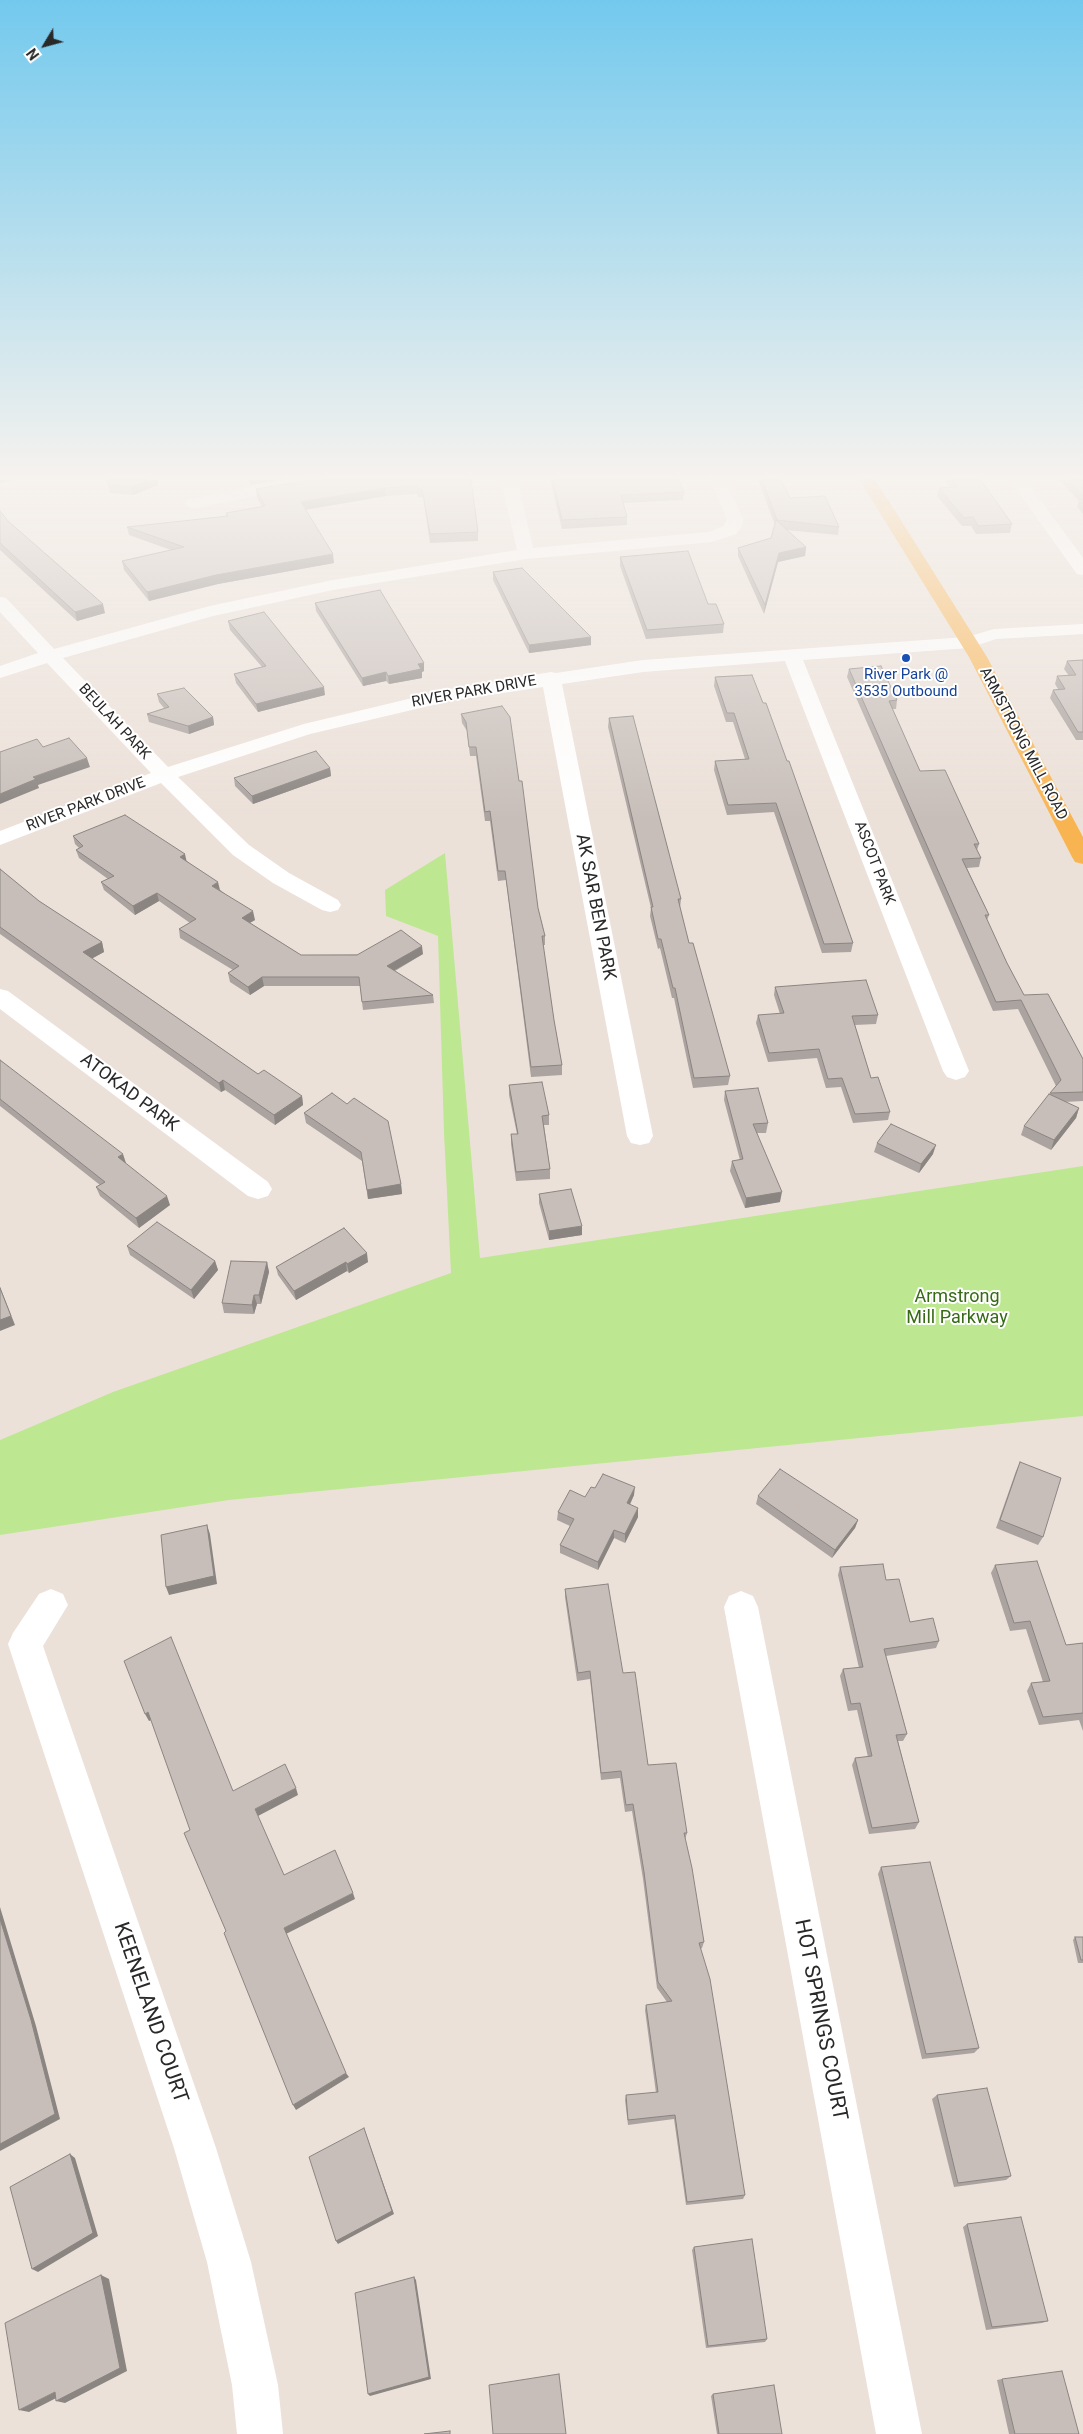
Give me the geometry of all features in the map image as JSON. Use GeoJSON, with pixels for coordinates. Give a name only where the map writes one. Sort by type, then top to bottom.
{"type":"FeatureCollection","features":[{"type":"Feature","properties":{"kind":"main road","name":"ARMSTRONG MILL ROAD"},"geometry":{"type":"LineString","coordinates":[[937,593],[968,642],[1083,857]]}},
{"type":"Feature","properties":{"kind":"street"},"geometry":{"type":"LineString","coordinates":[[0,672],[52,655],[254,600],[292,593]]}},
{"type":"Feature","properties":{"kind":"street","name":"BEULAH PARK"},"geometry":{"type":"LineString","coordinates":[[0,602],[164,775],[241,850],[281,878],[330,905]]}},
{"type":"Feature","properties":{"kind":"street","name":"RIVER PARK DRIVE"},"geometry":{"type":"LineString","coordinates":[[0,840],[63,812],[164,775],[304,730],[359,715],[450,695],[551,678],[653,665],[968,642],[994,634],[1083,629]]}},
{"type":"Feature","properties":{"kind":"street","name":"RIVER PARK DRIVE"},"geometry":{"type":"LineString","coordinates":[[968,642],[1004,649],[1083,644]]}},
{"type":"Feature","properties":{"kind":"street","name":"ASCOT PARK"},"geometry":{"type":"LineString","coordinates":[[792,655],[956,1071]]}},
{"type":"Feature","properties":{"kind":"street","name":"AK SAR BEN PARK"},"geometry":{"type":"LineString","coordinates":[[551,678],[640,1136]]}},
{"type":"Feature","properties":{"kind":"street","name":"ATOKAD PARK"},"geometry":{"type":"LineString","coordinates":[[0,997],[258,1189]]}},
{"type":"Feature","properties":{"kind":"street","name":"KEENELAND COURT"},"geometry":{"type":"LineString","coordinates":[[51,1605],[25,1644],[204,2176],[229,2262],[255,2385],[260,2434]]}},
{"type":"Feature","properties":{"kind":"street","name":"HOT SPRINGS COURT"},"geometry":{"type":"LineString","coordinates":[[741,1607],[899,2434]]}},
{"type":"Feature","properties":{"kind":"green space","name":"Armstrong Mill Parkway"},"geometry":{"type":"Polygon","coordinates":[[[445,853],[480,1258],[1083,1166],[1083,1416],[229,1500],[0,1535],[0,1440],[113,1392],[451,1273],[444,1133],[438,936],[386,916],[385,890],[445,853]]]}},
{"type":"Feature","properties":{"kind":"building"},"geometry":{"type":"Polygon","coordinates":[[[54,593],[90,593],[103,604],[75,612],[54,593]]]}},
{"type":"Feature","properties":{"kind":"building"},"geometry":{"type":"Polygon","coordinates":[[[367,593],[382,593],[424,663],[418,664],[421,669],[388,676],[386,672],[362,678],[315,603],[367,593]]]}},
{"type":"Feature","properties":{"kind":"building"},"geometry":{"type":"Polygon","coordinates":[[[503,593],[547,593],[591,637],[529,645],[503,593]]]}},
{"type":"Feature","properties":{"kind":"building"},"geometry":{"type":"Polygon","coordinates":[[[633,593],[704,593],[708,604],[716,604],[724,624],[647,630],[633,593]]]}},
{"type":"Feature","properties":{"kind":"building"},"geometry":{"type":"Polygon","coordinates":[[[759,593],[768,593],[765,605],[759,593]]]}},
{"type":"Feature","properties":{"kind":"building"},"geometry":{"type":"Polygon","coordinates":[[[264,612],[324,687],[256,704],[234,674],[266,666],[228,621],[264,612]]]}},
{"type":"Feature","properties":{"kind":"building"},"geometry":{"type":"Polygon","coordinates":[[[1083,660],[1083,732],[1078,732],[1053,690],[1065,689],[1057,676],[1076,675],[1067,661],[1083,660]]]}},
{"type":"Feature","properties":{"kind":"building"},"geometry":{"type":"Polygon","coordinates":[[[881,666],[897,700],[889,701],[920,771],[945,770],[979,844],[974,844],[981,858],[962,859],[989,915],[985,915],[1007,963],[1024,995],[1048,994],[1083,1059],[1083,1092],[1050,1093],[1061,1080],[1021,1000],[996,1002],[849,669],[881,666]]]}},
{"type":"Feature","properties":{"kind":"building"},"geometry":{"type":"Polygon","coordinates":[[[752,675],[763,703],[766,703],[787,761],[789,761],[853,943],[824,944],[776,803],[728,805],[715,761],[749,759],[734,713],[727,713],[715,677],[752,675]]]}},
{"type":"Feature","properties":{"kind":"building"},"geometry":{"type":"Polygon","coordinates":[[[184,688],[213,717],[188,726],[147,714],[169,707],[157,694],[184,688]]]}},
{"type":"Feature","properties":{"kind":"building"},"geometry":{"type":"Polygon","coordinates":[[[502,706],[510,717],[519,781],[522,781],[538,908],[545,936],[542,936],[562,1065],[531,1067],[505,871],[498,871],[490,811],[485,812],[476,747],[469,747],[466,722],[461,714],[502,706]]]}},
{"type":"Feature","properties":{"kind":"building"},"geometry":{"type":"Polygon","coordinates":[[[633,716],[681,899],[678,899],[689,943],[693,943],[730,1076],[694,1078],[675,988],[673,988],[661,939],[658,939],[651,907],[653,907],[609,718],[633,716]]]}},
{"type":"Feature","properties":{"kind":"building"},"geometry":{"type":"Polygon","coordinates":[[[69,738],[87,758],[33,777],[36,779],[0,794],[0,752],[37,739],[43,747],[69,738]]]}},
{"type":"Feature","properties":{"kind":"building"},"geometry":{"type":"Polygon","coordinates":[[[316,751],[330,768],[252,796],[234,778],[316,751]]]}},
{"type":"Feature","properties":{"kind":"building"},"geometry":{"type":"Polygon","coordinates":[[[125,815],[185,854],[180,857],[218,882],[212,886],[253,911],[242,918],[301,955],[357,955],[401,930],[422,946],[387,966],[433,995],[362,1002],[359,977],[262,977],[248,987],[228,973],[239,966],[179,929],[196,919],[157,893],[133,906],[101,882],[114,876],[76,850],[83,846],[73,836],[125,815]]]}},
{"type":"Feature","properties":{"kind":"building"},"geometry":{"type":"Polygon","coordinates":[[[0,869],[39,901],[102,942],[83,952],[258,1074],[264,1070],[302,1096],[274,1115],[223,1080],[219,1083],[0,927],[0,869]]]}},
{"type":"Feature","properties":{"kind":"building"},"geometry":{"type":"Polygon","coordinates":[[[866,980],[878,1015],[852,1016],[871,1078],[878,1077],[890,1112],[855,1114],[842,1078],[828,1079],[819,1049],[769,1053],[758,1015],[784,1013],[775,987],[866,980]]]}},
{"type":"Feature","properties":{"kind":"building"},"geometry":{"type":"Polygon","coordinates":[[[0,1060],[123,1154],[118,1157],[167,1196],[136,1218],[96,1187],[105,1182],[0,1099],[0,1060]]]}},
{"type":"Feature","properties":{"kind":"building"},"geometry":{"type":"Polygon","coordinates":[[[542,1082],[549,1115],[542,1116],[550,1169],[516,1172],[511,1134],[518,1134],[509,1085],[542,1082]]]}},
{"type":"Feature","properties":{"kind":"building"},"geometry":{"type":"Polygon","coordinates":[[[758,1088],[768,1123],[753,1124],[782,1192],[746,1198],[732,1161],[743,1159],[725,1091],[758,1088]]]}},
{"type":"Feature","properties":{"kind":"building"},"geometry":{"type":"Polygon","coordinates":[[[332,1093],[347,1104],[354,1098],[388,1121],[401,1184],[367,1190],[361,1152],[304,1113],[332,1093]]]}},
{"type":"Feature","properties":{"kind":"building"},"geometry":{"type":"Polygon","coordinates":[[[1049,1094],[1079,1108],[1054,1140],[1024,1126],[1049,1094]]]}},
{"type":"Feature","properties":{"kind":"building"},"geometry":{"type":"Polygon","coordinates":[[[891,1124],[936,1145],[921,1164],[877,1143],[891,1124]]]}},
{"type":"Feature","properties":{"kind":"building"},"geometry":{"type":"Polygon","coordinates":[[[571,1189],[582,1226],[549,1231],[539,1194],[571,1189]]]}},
{"type":"Feature","properties":{"kind":"building"},"geometry":{"type":"Polygon","coordinates":[[[157,1222],[215,1261],[191,1290],[127,1246],[157,1222]]]}},
{"type":"Feature","properties":{"kind":"building"},"geometry":{"type":"Polygon","coordinates":[[[344,1228],[367,1253],[347,1264],[346,1262],[294,1291],[276,1267],[344,1228]]]}},
{"type":"Feature","properties":{"kind":"building"},"geometry":{"type":"Polygon","coordinates":[[[231,1261],[267,1262],[259,1295],[254,1295],[252,1305],[222,1303],[231,1261]]]}},
{"type":"Feature","properties":{"kind":"building"},"geometry":{"type":"Polygon","coordinates":[[[0,1288],[11,1316],[0,1320],[0,1288]]]}},
{"type":"Feature","properties":{"kind":"building"},"geometry":{"type":"Polygon","coordinates":[[[1020,1462],[1061,1478],[1043,1537],[1000,1520],[1020,1462]]]}},
{"type":"Feature","properties":{"kind":"building"},"geometry":{"type":"Polygon","coordinates":[[[780,1469],[858,1520],[835,1550],[758,1496],[780,1469]]]}},
{"type":"Feature","properties":{"kind":"building"},"geometry":{"type":"Polygon","coordinates":[[[603,1474],[635,1487],[627,1503],[638,1508],[625,1534],[614,1530],[598,1562],[560,1545],[574,1519],[558,1512],[570,1490],[585,1497],[591,1487],[595,1488],[603,1474]]]}},
{"type":"Feature","properties":{"kind":"building"},"geometry":{"type":"Polygon","coordinates":[[[207,1525],[214,1576],[166,1587],[161,1535],[207,1525]]]}},
{"type":"Feature","properties":{"kind":"building"},"geometry":{"type":"Polygon","coordinates":[[[1037,1561],[1066,1645],[1083,1643],[1083,1713],[1043,1717],[1031,1683],[1050,1681],[1030,1621],[1014,1623],[995,1565],[1037,1561]]]}},
{"type":"Feature","properties":{"kind":"building"},"geometry":{"type":"Polygon","coordinates":[[[883,1564],[886,1580],[899,1579],[910,1622],[933,1618],[939,1641],[884,1649],[907,1734],[896,1735],[919,1822],[872,1828],[855,1758],[872,1756],[860,1703],[851,1704],[843,1669],[863,1667],[840,1567],[883,1564]]]}},
{"type":"Feature","properties":{"kind":"building"},"geometry":{"type":"Polygon","coordinates":[[[608,1584],[623,1673],[635,1672],[648,1765],[676,1763],[687,1833],[684,1833],[692,1868],[704,1942],[699,1943],[710,1979],[745,2195],[687,2202],[675,2115],[628,2120],[626,2095],[658,2092],[646,2005],[672,2001],[658,1982],[633,1804],[626,1805],[621,1771],[601,1773],[590,1671],[578,1673],[565,1589],[608,1584]]]}},
{"type":"Feature","properties":{"kind":"building"},"geometry":{"type":"Polygon","coordinates":[[[171,1637],[233,1791],[285,1764],[296,1788],[255,1809],[284,1875],[335,1850],[353,1893],[284,1928],[346,2073],[293,2105],[224,1933],[226,1931],[184,1833],[190,1830],[148,1712],[145,1714],[124,1661],[171,1637]]]}},
{"type":"Feature","properties":{"kind":"building"},"geometry":{"type":"Polygon","coordinates":[[[930,1862],[979,2048],[926,2054],[881,1867],[930,1862]]]}},
{"type":"Feature","properties":{"kind":"building"},"geometry":{"type":"Polygon","coordinates":[[[0,1919],[31,2020],[55,2114],[0,2144],[0,1919]]]}},
{"type":"Feature","properties":{"kind":"building"},"geometry":{"type":"Polygon","coordinates":[[[1075,1937],[1083,1937],[1083,1960],[1081,1960],[1075,1937]]]}},
{"type":"Feature","properties":{"kind":"building"},"geometry":{"type":"Polygon","coordinates":[[[987,2088],[1011,2176],[958,2183],[937,2095],[987,2088]]]}},
{"type":"Feature","properties":{"kind":"building"},"geometry":{"type":"Polygon","coordinates":[[[364,2128],[392,2211],[336,2241],[309,2157],[364,2128]]]}},
{"type":"Feature","properties":{"kind":"building"},"geometry":{"type":"Polygon","coordinates":[[[70,2154],[93,2233],[32,2269],[10,2187],[70,2154]]]}},
{"type":"Feature","properties":{"kind":"building"},"geometry":{"type":"Polygon","coordinates":[[[1021,2217],[1048,2321],[992,2327],[967,2224],[1021,2217]]]}},
{"type":"Feature","properties":{"kind":"building"},"geometry":{"type":"Polygon","coordinates":[[[752,2239],[767,2339],[708,2346],[694,2247],[752,2239]]]}},
{"type":"Feature","properties":{"kind":"building"},"geometry":{"type":"Polygon","coordinates":[[[101,2275],[120,2368],[56,2401],[55,2392],[19,2410],[5,2323],[101,2275]]]}},
{"type":"Feature","properties":{"kind":"building"},"geometry":{"type":"Polygon","coordinates":[[[414,2277],[429,2377],[368,2394],[355,2293],[414,2277]]]}},
{"type":"Feature","properties":{"kind":"building"},"geometry":{"type":"Polygon","coordinates":[[[1062,2371],[1079,2434],[1015,2434],[1002,2379],[1062,2371]]]}},
{"type":"Feature","properties":{"kind":"building"},"geometry":{"type":"Polygon","coordinates":[[[559,2374],[566,2434],[493,2434],[489,2385],[559,2374]]]}},
{"type":"Feature","properties":{"kind":"building"},"geometry":{"type":"Polygon","coordinates":[[[774,2385],[782,2434],[719,2434],[713,2394],[774,2385]]]}},
{"type":"Feature","properties":{"kind":"building"},"geometry":{"type":"Polygon","coordinates":[[[450,2431],[450,2434],[424,2434],[450,2431]]]}},
{"type":"Feature","properties":{"kind":"place","name":"River Park @ 3535 Outbound"},"geometry":{"type":"Point","coordinates":[906,658]}}]}
